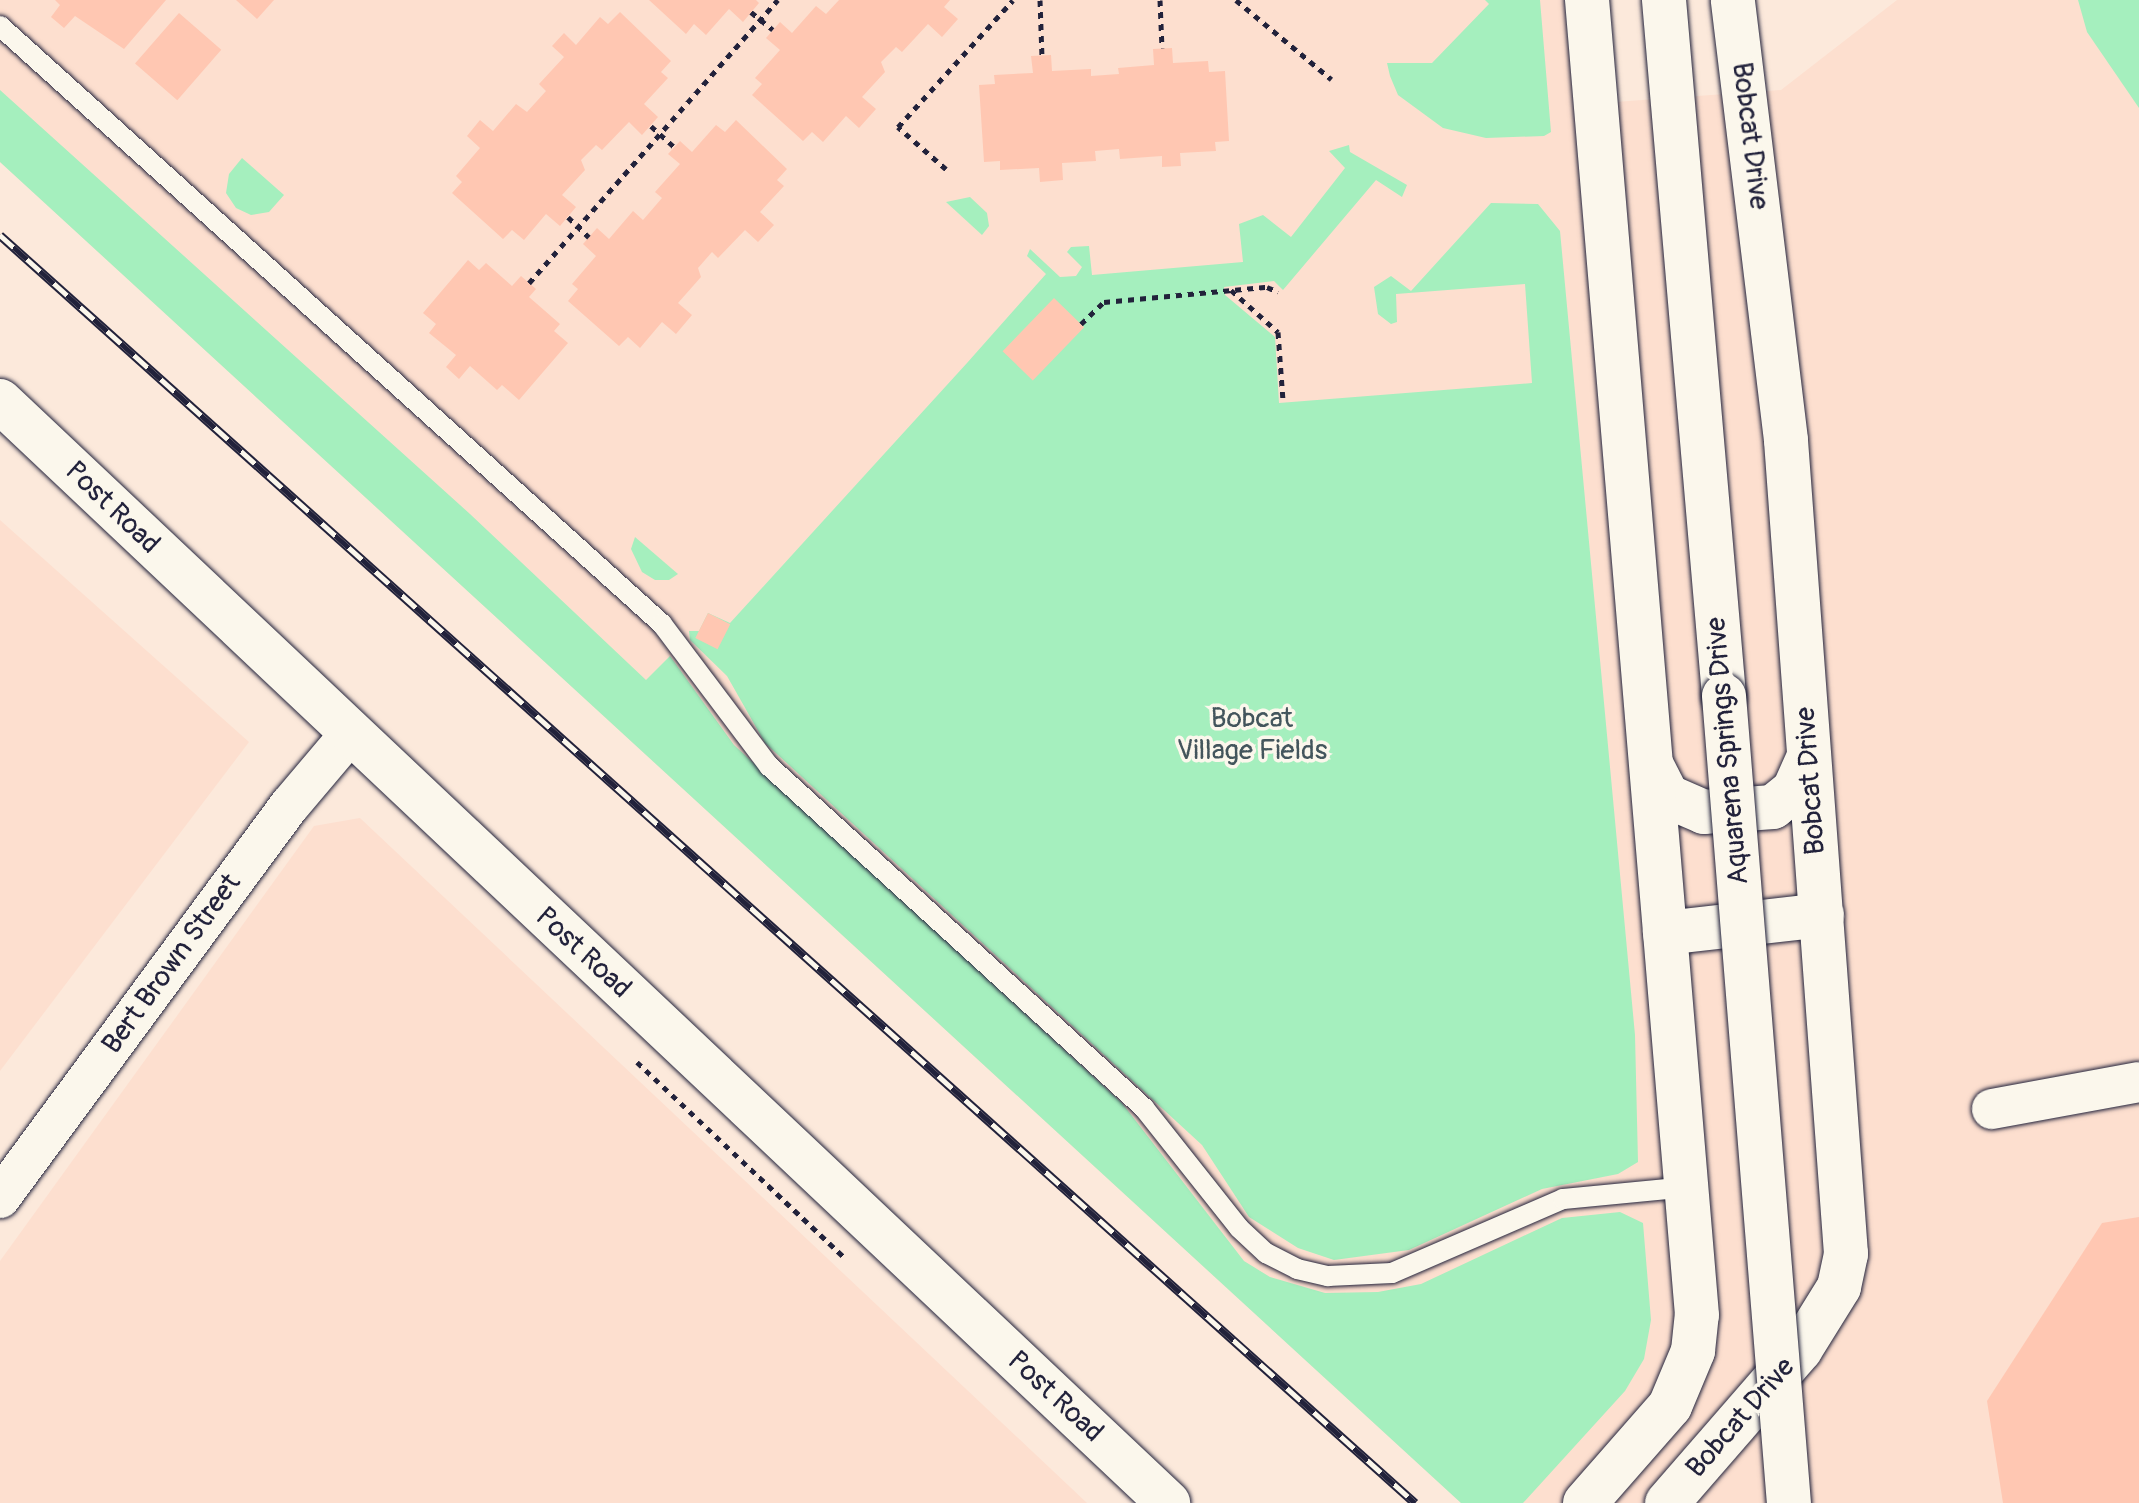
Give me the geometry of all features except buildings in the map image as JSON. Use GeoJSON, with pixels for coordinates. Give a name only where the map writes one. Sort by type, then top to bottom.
{"type":"FeatureCollection","features":[{"type":"Feature","properties":{"kind":"street","name":"Bobcat Drive"},"geometry":{"type":"LineString","coordinates":[[1585,1503],[1647,1437],[1685,1379],[1697,1315],[1587,0]]}},
{"type":"Feature","properties":{"kind":"street","name":"Aquarena Springs Drive"},"geometry":{"type":"LineString","coordinates":[[1664,0],[1789,1503]]}},
{"type":"Feature","properties":{"kind":"street","name":"Bobcat Drive"},"geometry":{"type":"LineString","coordinates":[[1667,1503],[1800,1350],[1839,1287],[1846,1254],[1845,1207],[1786,440],[1733,0]]}},
{"type":"Feature","properties":{"kind":"street","name":"Post Road"},"geometry":{"type":"LineString","coordinates":[[0,401],[1168,1503]]}},
{"type":"Feature","properties":{"kind":"street","name":"Bert Brown Street"},"geometry":{"type":"LineString","coordinates":[[3,1189],[299,793],[350,734]]}},
{"type":"Feature","properties":{"kind":"street"},"geometry":{"type":"LineString","coordinates":[[1652,766],[1667,796],[1704,812],[1773,807],[1794,790],[1809,756]]}},
{"type":"Feature","properties":{"kind":"street"},"geometry":{"type":"LineString","coordinates":[[1665,933],[1822,915]]}},
{"type":"Feature","properties":{"kind":"street"},"geometry":{"type":"LineString","coordinates":[[1992,1109],[2139,1082]]}},
{"type":"Feature","properties":{"kind":"lane"},"geometry":{"type":"LineString","coordinates":[[0,26],[662,624],[769,766],[1144,1108],[1239,1228],[1266,1253],[1297,1269],[1328,1276],[1377,1276],[1418,1265],[1563,1199],[1688,1187]]}},
{"type":"Feature","properties":{"kind":"path"},"geometry":{"type":"LineString","coordinates":[[529,283],[778,0]]}},
{"type":"Feature","properties":{"kind":"path"},"geometry":{"type":"LineString","coordinates":[[946,169],[898,127],[1013,0]]}},
{"type":"Feature","properties":{"kind":"path"},"geometry":{"type":"LineString","coordinates":[[1040,0],[1042,56]]}},
{"type":"Feature","properties":{"kind":"path"},"geometry":{"type":"LineString","coordinates":[[1160,0],[1162,48]]}},
{"type":"Feature","properties":{"kind":"path"},"geometry":{"type":"LineString","coordinates":[[1236,0],[1331,79]]}},
{"type":"Feature","properties":{"kind":"path"},"geometry":{"type":"LineString","coordinates":[[751,12],[773,30]]}},
{"type":"Feature","properties":{"kind":"path"},"geometry":{"type":"LineString","coordinates":[[651,126],[674,147]]}},
{"type":"Feature","properties":{"kind":"path"},"geometry":{"type":"LineString","coordinates":[[568,217],[589,237]]}},
{"type":"Feature","properties":{"kind":"path"},"geometry":{"type":"LineString","coordinates":[[1081,324],[1104,302],[1267,287],[1278,292]]}},
{"type":"Feature","properties":{"kind":"path"},"geometry":{"type":"LineString","coordinates":[[1230,290],[1278,332],[1283,400]]}},
{"type":"Feature","properties":{"kind":"shaded area"},"geometry":{"type":"Polygon","coordinates":[[[0,0],[1564,0],[1574,105],[1781,90],[1897,0],[2139,0],[2139,1503],[1461,1503],[0,162],[0,0]]]}},
{"type":"Feature","properties":{"kind":"shaded area"},"geometry":{"type":"Polygon","coordinates":[[[0,520],[249,742],[0,1071],[0,520]]]}},
{"type":"Feature","properties":{"kind":"shaded area"},"geometry":{"type":"Polygon","coordinates":[[[360,818],[1087,1503],[0,1503],[0,1261],[314,826],[360,818]]]}},
{"type":"Feature","properties":{"kind":"green space"},"geometry":{"type":"Polygon","coordinates":[[[1485,0],[1540,0],[1551,132],[1544,136],[1486,138],[1443,128],[1398,95],[1387,63],[1432,63],[1489,4],[1485,0]]]}},
{"type":"Feature","properties":{"kind":"green space"},"geometry":{"type":"Polygon","coordinates":[[[2078,0],[2139,0],[2139,108],[2087,32],[2078,0]]]}},
{"type":"Feature","properties":{"kind":"green space"},"geometry":{"type":"Polygon","coordinates":[[[0,90],[470,514],[646,680],[670,656],[734,745],[1122,1103],[1244,1261],[1270,1277],[1325,1293],[1378,1292],[1421,1284],[1562,1218],[1620,1212],[1643,1223],[1651,1320],[1644,1359],[1625,1391],[1523,1503],[1461,1503],[0,162],[0,90]]]}},
{"type":"Feature","properties":{"kind":"green space","name":"Bobcat Village Fields"},"geometry":{"type":"Polygon","coordinates":[[[1349,145],[1350,152],[1407,185],[1402,197],[1376,180],[1283,290],[1274,281],[1224,287],[1225,295],[1275,337],[1279,403],[1532,383],[1525,284],[1396,294],[1397,322],[1391,324],[1378,314],[1374,287],[1391,276],[1411,291],[1491,203],[1538,204],[1560,231],[1635,1035],[1638,1162],[1618,1174],[1542,1189],[1409,1250],[1334,1260],[1298,1248],[1249,1217],[1202,1145],[765,743],[727,676],[690,640],[689,631],[699,631],[708,613],[730,623],[967,363],[1046,274],[1027,256],[1030,249],[1060,277],[1076,276],[1082,267],[1067,252],[1071,247],[1089,246],[1092,275],[1243,262],[1239,224],[1263,215],[1291,237],[1345,168],[1329,151],[1349,145]]]}},
{"type":"Feature","properties":{"kind":"green space"},"geometry":{"type":"Polygon","coordinates":[[[242,158],[284,195],[269,212],[251,215],[236,208],[226,193],[229,174],[242,158]]]}},
{"type":"Feature","properties":{"kind":"green space"},"geometry":{"type":"Polygon","coordinates":[[[970,197],[987,213],[989,226],[982,235],[946,202],[970,197]]]}},
{"type":"Feature","properties":{"kind":"green space"},"geometry":{"type":"Polygon","coordinates":[[[635,537],[678,574],[669,580],[655,580],[642,572],[631,549],[635,537]]]}},
{"type":"Feature","properties":{"kind":"railway"},"geometry":{"type":"LineString","coordinates":[[0,235],[1415,1503]]}}]}
